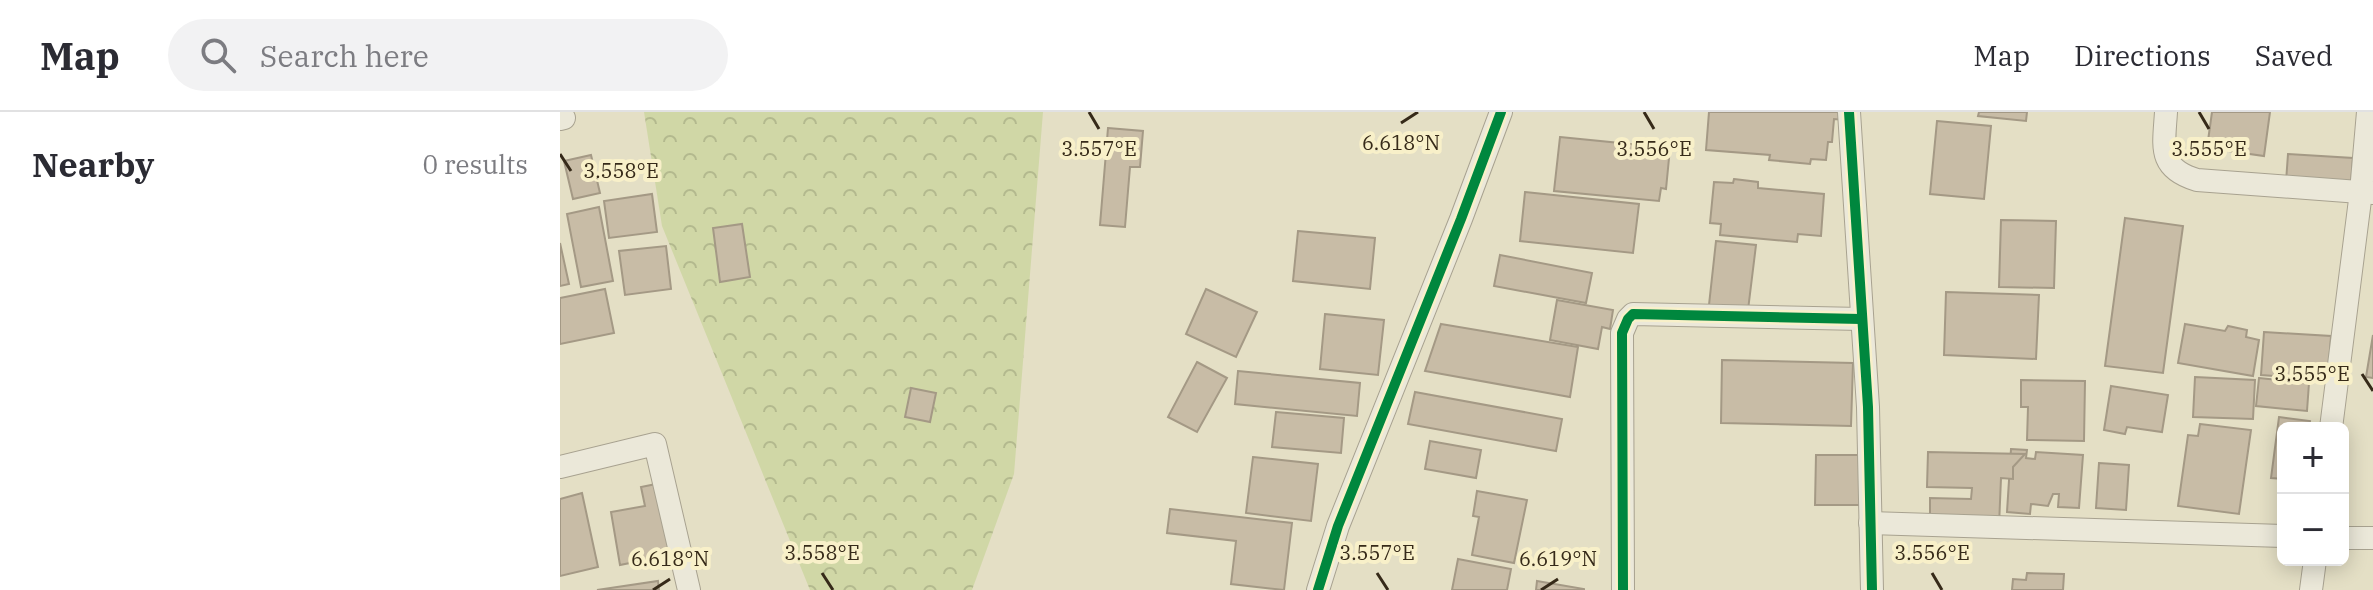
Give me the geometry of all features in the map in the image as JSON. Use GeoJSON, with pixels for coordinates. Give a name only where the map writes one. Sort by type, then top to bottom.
{"type":"FeatureCollection","features":[{"type":"Feature","properties":{"kind":"street"},"geometry":{"type":"LineString","coordinates":[[1318,590],[1338,526],[1501,112]]}},
{"type":"Feature","properties":{"kind":"street"},"geometry":{"type":"LineString","coordinates":[[1849,112],[1868,407],[1872,590]]}},
{"type":"Feature","properties":{"kind":"street"},"geometry":{"type":"LineString","coordinates":[[2166,112],[2163,151],[2173,167],[2183,175],[2197,180],[2367,192]]}},
{"type":"Feature","properties":{"kind":"street"},"geometry":{"type":"LineString","coordinates":[[2332,422],[2367,192],[2368,112]]}},
{"type":"Feature","properties":{"kind":"street"},"geometry":{"type":"LineString","coordinates":[[1623,590],[1622,333],[1628,319],[1633,314],[1861,319]]}},
{"type":"Feature","properties":{"kind":"street"},"geometry":{"type":"LineString","coordinates":[[560,467],[655,444],[689,590]]}},
{"type":"Feature","properties":{"kind":"street"},"geometry":{"type":"LineString","coordinates":[[1870,523],[2277,536]]}},
{"type":"Feature","properties":{"kind":"street"},"geometry":{"type":"LineString","coordinates":[[2349,538],[2373,538]]}},
{"type":"Feature","properties":{"kind":"street"},"geometry":{"type":"LineString","coordinates":[[2311,590],[2314,566]]}},
{"type":"Feature","properties":{"kind":"green space"},"geometry":{"type":"Polygon","coordinates":[[[644,112],[1043,112],[1014,474],[972,590],[810,590],[662,226],[644,112]]]}},
{"type":"Feature","properties":{"kind":"building"},"geometry":{"type":"Polygon","coordinates":[[[1709,112],[1847,112],[1846,120],[1834,119],[1832,142],[1828,142],[1826,160],[1811,159],[1810,164],[1769,160],[1770,155],[1706,150],[1709,112]]]}},
{"type":"Feature","properties":{"kind":"building"},"geometry":{"type":"Polygon","coordinates":[[[1979,112],[2027,112],[2026,121],[1978,116],[1979,112]]]}},
{"type":"Feature","properties":{"kind":"building"},"geometry":{"type":"Polygon","coordinates":[[[2212,112],[2270,112],[2264,156],[2207,148],[2212,112]]]}},
{"type":"Feature","properties":{"kind":"building"},"geometry":{"type":"Polygon","coordinates":[[[1937,121],[1991,126],[1984,199],[1930,194],[1937,121]]]}},
{"type":"Feature","properties":{"kind":"building"},"geometry":{"type":"Polygon","coordinates":[[[1108,128],[1143,131],[1140,167],[1130,167],[1125,227],[1100,225],[1108,128]]]}},
{"type":"Feature","properties":{"kind":"building"},"geometry":{"type":"Polygon","coordinates":[[[1560,137],[1670,148],[1666,189],[1661,188],[1659,201],[1554,191],[1560,137]]]}},
{"type":"Feature","properties":{"kind":"building"},"geometry":{"type":"Polygon","coordinates":[[[2288,154],[2353,158],[2351,185],[2286,182],[2288,154]]]}},
{"type":"Feature","properties":{"kind":"building"},"geometry":{"type":"Polygon","coordinates":[[[591,155],[600,193],[573,199],[564,161],[591,155]]]}},
{"type":"Feature","properties":{"kind":"building"},"geometry":{"type":"Polygon","coordinates":[[[1734,179],[1758,182],[1758,188],[1824,194],[1821,236],[1798,234],[1797,242],[1720,235],[1721,224],[1710,223],[1714,182],[1733,183],[1734,179]]]}},
{"type":"Feature","properties":{"kind":"building"},"geometry":{"type":"Polygon","coordinates":[[[1525,192],[1639,204],[1633,253],[1520,241],[1525,192]]]}},
{"type":"Feature","properties":{"kind":"building"},"geometry":{"type":"Polygon","coordinates":[[[652,194],[657,232],[609,238],[604,201],[652,194]]]}},
{"type":"Feature","properties":{"kind":"building"},"geometry":{"type":"Polygon","coordinates":[[[599,207],[613,281],[581,287],[567,214],[599,207]]]}},
{"type":"Feature","properties":{"kind":"building"},"geometry":{"type":"Polygon","coordinates":[[[2125,218],[2183,226],[2163,373],[2105,366],[2125,218]]]}},
{"type":"Feature","properties":{"kind":"building"},"geometry":{"type":"Polygon","coordinates":[[[2001,220],[2056,221],[2054,288],[1999,287],[2001,220]]]}},
{"type":"Feature","properties":{"kind":"building"},"geometry":{"type":"Polygon","coordinates":[[[742,224],[750,277],[720,282],[713,228],[742,224]]]}},
{"type":"Feature","properties":{"kind":"building"},"geometry":{"type":"Polygon","coordinates":[[[1298,231],[1375,238],[1370,289],[1293,281],[1298,231]]]}},
{"type":"Feature","properties":{"kind":"building"},"geometry":{"type":"Polygon","coordinates":[[[1716,241],[1756,245],[1748,310],[1709,305],[1716,241]]]}},
{"type":"Feature","properties":{"kind":"building"},"geometry":{"type":"Polygon","coordinates":[[[560,243],[569,284],[560,286],[560,243]]]}},
{"type":"Feature","properties":{"kind":"building"},"geometry":{"type":"Polygon","coordinates":[[[666,246],[671,289],[625,295],[619,251],[666,246]]]}},
{"type":"Feature","properties":{"kind":"building"},"geometry":{"type":"Polygon","coordinates":[[[1500,255],[1592,273],[1586,303],[1494,286],[1500,255]]]}},
{"type":"Feature","properties":{"kind":"building"},"geometry":{"type":"Polygon","coordinates":[[[605,289],[614,333],[560,344],[560,298],[605,289]]]}},
{"type":"Feature","properties":{"kind":"building"},"geometry":{"type":"Polygon","coordinates":[[[1206,289],[1257,312],[1236,357],[1186,334],[1206,289]]]}},
{"type":"Feature","properties":{"kind":"building"},"geometry":{"type":"Polygon","coordinates":[[[1946,292],[2039,295],[2036,359],[1944,355],[1946,292]]]}},
{"type":"Feature","properties":{"kind":"building"},"geometry":{"type":"Polygon","coordinates":[[[1557,300],[1613,310],[1610,329],[1602,327],[1598,349],[1550,340],[1557,300]]]}},
{"type":"Feature","properties":{"kind":"building"},"geometry":{"type":"Polygon","coordinates":[[[1325,314],[1384,320],[1378,375],[1320,369],[1325,314]]]}},
{"type":"Feature","properties":{"kind":"building"},"geometry":{"type":"Polygon","coordinates":[[[1441,324],[1578,347],[1570,397],[1425,371],[1441,324]]]}},
{"type":"Feature","properties":{"kind":"building"},"geometry":{"type":"Polygon","coordinates":[[[2185,324],[2225,331],[2228,326],[2247,330],[2246,337],[2259,340],[2253,376],[2178,363],[2185,324]]]}},
{"type":"Feature","properties":{"kind":"building"},"geometry":{"type":"Polygon","coordinates":[[[2264,332],[2331,336],[2328,380],[2261,375],[2264,332]]]}},
{"type":"Feature","properties":{"kind":"building"},"geometry":{"type":"Polygon","coordinates":[[[2373,335],[2373,378],[2366,377],[2373,335]]]}},
{"type":"Feature","properties":{"kind":"building"},"geometry":{"type":"Polygon","coordinates":[[[1722,360],[1853,363],[1851,426],[1721,423],[1722,360]]]}},
{"type":"Feature","properties":{"kind":"building"},"geometry":{"type":"Polygon","coordinates":[[[1197,362],[1227,378],[1197,432],[1168,417],[1197,362]]]}},
{"type":"Feature","properties":{"kind":"building"},"geometry":{"type":"Polygon","coordinates":[[[1238,371],[1360,383],[1357,416],[1235,404],[1238,371]]]}},
{"type":"Feature","properties":{"kind":"building"},"geometry":{"type":"Polygon","coordinates":[[[2195,377],[2255,380],[2253,419],[2193,417],[2195,377]]]}},
{"type":"Feature","properties":{"kind":"building"},"geometry":{"type":"Polygon","coordinates":[[[2259,378],[2309,383],[2307,411],[2256,406],[2259,378]]]}},
{"type":"Feature","properties":{"kind":"building"},"geometry":{"type":"Polygon","coordinates":[[[2021,380],[2085,381],[2084,441],[2027,440],[2028,407],[2021,407],[2021,380]]]}},
{"type":"Feature","properties":{"kind":"building"},"geometry":{"type":"Polygon","coordinates":[[[2111,386],[2168,395],[2162,432],[2127,427],[2125,434],[2104,430],[2111,386]]]}},
{"type":"Feature","properties":{"kind":"building"},"geometry":{"type":"Polygon","coordinates":[[[911,388],[936,393],[930,422],[905,417],[911,388]]]}},
{"type":"Feature","properties":{"kind":"building"},"geometry":{"type":"Polygon","coordinates":[[[1415,392],[1562,419],[1556,451],[1408,424],[1415,392]]]}},
{"type":"Feature","properties":{"kind":"building"},"geometry":{"type":"Polygon","coordinates":[[[1276,412],[1344,418],[1341,453],[1272,447],[1276,412]]]}},
{"type":"Feature","properties":{"kind":"building"},"geometry":{"type":"Polygon","coordinates":[[[2279,417],[2310,421],[2310,422],[2278,422],[2279,417]]]}},
{"type":"Feature","properties":{"kind":"building"},"geometry":{"type":"Polygon","coordinates":[[[2200,424],[2251,430],[2239,514],[2178,506],[2188,435],[2198,436],[2200,424]]]}},
{"type":"Feature","properties":{"kind":"building"},"geometry":{"type":"Polygon","coordinates":[[[2277,432],[2277,478],[2271,478],[2277,432]]]}},
{"type":"Feature","properties":{"kind":"building"},"geometry":{"type":"Polygon","coordinates":[[[1430,441],[1481,450],[1476,478],[1425,469],[1430,441]]]}},
{"type":"Feature","properties":{"kind":"building"},"geometry":{"type":"Polygon","coordinates":[[[2011,449],[2027,450],[2026,458],[2035,459],[2036,452],[2083,455],[2079,508],[2058,507],[2059,494],[2053,494],[2048,506],[2031,504],[2030,514],[2007,512],[2011,449]]]}},
{"type":"Feature","properties":{"kind":"building"},"geometry":{"type":"Polygon","coordinates":[[[1928,452],[2025,454],[2013,467],[2013,479],[2001,478],[1999,526],[1930,524],[1930,498],[1971,499],[1972,488],[1927,487],[1928,452]]]}},
{"type":"Feature","properties":{"kind":"building"},"geometry":{"type":"Polygon","coordinates":[[[1816,455],[1861,455],[1861,505],[1815,505],[1816,455]]]}},
{"type":"Feature","properties":{"kind":"building"},"geometry":{"type":"Polygon","coordinates":[[[1253,457],[1318,464],[1311,521],[1246,513],[1253,457]]]}},
{"type":"Feature","properties":{"kind":"building"},"geometry":{"type":"Polygon","coordinates":[[[2099,463],[2129,465],[2126,510],[2096,508],[2099,463]]]}},
{"type":"Feature","properties":{"kind":"building"},"geometry":{"type":"Polygon","coordinates":[[[661,483],[674,554],[620,565],[611,512],[645,506],[641,487],[661,483]]]}},
{"type":"Feature","properties":{"kind":"building"},"geometry":{"type":"Polygon","coordinates":[[[1477,491],[1527,500],[1514,563],[1472,555],[1479,517],[1473,516],[1477,491]]]}},
{"type":"Feature","properties":{"kind":"building"},"geometry":{"type":"Polygon","coordinates":[[[582,493],[598,567],[560,576],[560,499],[582,493]]]}},
{"type":"Feature","properties":{"kind":"building"},"geometry":{"type":"Polygon","coordinates":[[[1170,509],[1292,523],[1284,590],[1231,584],[1236,541],[1167,533],[1170,509]]]}},
{"type":"Feature","properties":{"kind":"building"},"geometry":{"type":"Polygon","coordinates":[[[1458,559],[1511,569],[1507,590],[1452,590],[1458,559]]]}},
{"type":"Feature","properties":{"kind":"building"},"geometry":{"type":"Polygon","coordinates":[[[2027,573],[2064,574],[2063,590],[2012,590],[2013,579],[2026,580],[2027,573]]]}},
{"type":"Feature","properties":{"kind":"building"},"geometry":{"type":"Polygon","coordinates":[[[658,581],[659,590],[597,590],[658,581]]]}},
{"type":"Feature","properties":{"kind":"building"},"geometry":{"type":"Polygon","coordinates":[[[1537,581],[1584,589],[1584,590],[1536,590],[1537,581]]]}},
{"type":"Feature","properties":{"kind":"cycle path"},"geometry":{"type":"LineString","coordinates":[[1318,590],[1338,526],[1501,112]]}},
{"type":"Feature","properties":{"kind":"cycle path"},"geometry":{"type":"LineString","coordinates":[[1849,112],[1868,407],[1872,590]]}},
{"type":"Feature","properties":{"kind":"cycle path"},"geometry":{"type":"LineString","coordinates":[[1623,590],[1622,333],[1628,319],[1633,314],[1861,319]]}}]}
